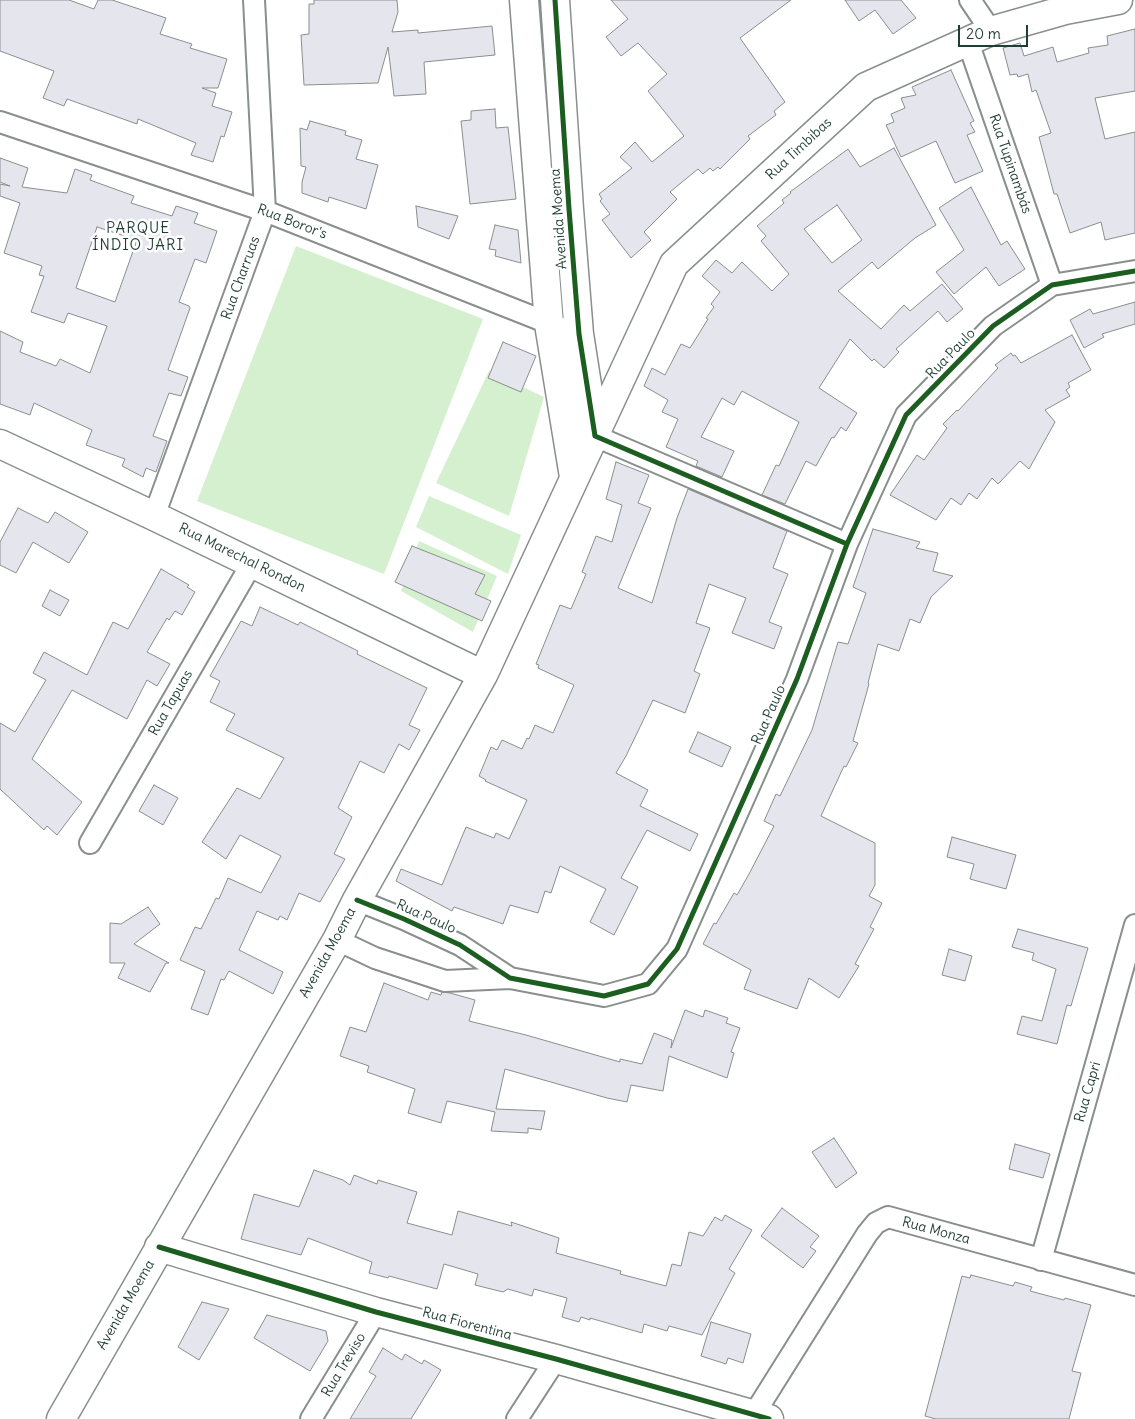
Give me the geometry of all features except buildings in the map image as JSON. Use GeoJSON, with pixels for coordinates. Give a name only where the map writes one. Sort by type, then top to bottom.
{"type":"FeatureCollection","features":[{"type":"Feature","properties":{"kind":"street","name":"Rua Charruas"},"geometry":{"type":"LineString","coordinates":[[154,516],[265,211],[254,0]]}},
{"type":"Feature","properties":{"kind":"street","name":"Avenida Moema"},"geometry":{"type":"LineString","coordinates":[[524,0],[549,324],[574,477]]}},
{"type":"Feature","properties":{"kind":"street","name":"Avenida Moema"},"geometry":{"type":"LineString","coordinates":[[61,1419],[337,940],[357,900],[483,675],[574,477],[595,436],[579,334],[555,0]]}},
{"type":"Feature","properties":{"kind":"street","name":"Rua Tupinambás"},"geometry":{"type":"LineString","coordinates":[[970,0],[979,37],[1052,285]]}},
{"type":"Feature","properties":{"kind":"street","name":"Rua Timbibas"},"geometry":{"type":"LineString","coordinates":[[595,436],[674,264],[866,87],[979,37],[1066,10],[1118,0]]}},
{"type":"Feature","properties":{"kind":"street","name":"Rua Boror's"},"geometry":{"type":"LineString","coordinates":[[0,122],[265,211],[549,324],[579,334]]}},
{"type":"Feature","properties":{"kind":"street","name":"Rua Paulo"},"geometry":{"type":"LineString","coordinates":[[337,940],[375,958],[445,981],[510,978],[604,996],[648,984],[677,949],[797,679],[847,544],[906,415],[993,326],[1052,285],[1135,271]]}},
{"type":"Feature","properties":{"kind":"street"},"geometry":{"type":"LineString","coordinates":[[595,436],[847,544]]}},
{"type":"Feature","properties":{"kind":"street","name":"Rua Marechal Rondon"},"geometry":{"type":"LineString","coordinates":[[0,444],[483,675]]}},
{"type":"Feature","properties":{"kind":"street","name":"Rua Tapuas"},"geometry":{"type":"LineString","coordinates":[[90,843],[252,564]]}},
{"type":"Feature","properties":{"kind":"street","name":"Rua Paulo"},"geometry":{"type":"LineString","coordinates":[[357,900],[460,945],[510,978]]}},
{"type":"Feature","properties":{"kind":"street","name":"Rua Capri"},"geometry":{"type":"LineString","coordinates":[[1041,1260],[1129,970],[1135,925]]}},
{"type":"Feature","properties":{"kind":"street","name":"Rua Monza"},"geometry":{"type":"LineString","coordinates":[[758,1418],[867,1234],[876,1223],[888,1217],[1135,1285]]}},
{"type":"Feature","properties":{"kind":"street","name":"Rua Fiorentina"},"geometry":{"type":"LineString","coordinates":[[159,1247],[376,1312],[556,1359],[758,1418]]}},
{"type":"Feature","properties":{"kind":"street","name":"Rua Treviso"},"geometry":{"type":"LineString","coordinates":[[311,1419],[376,1312]]}},
{"type":"Feature","properties":{"kind":"street"},"geometry":{"type":"LineString","coordinates":[[517,1419],[556,1359]]}},
{"type":"Feature","properties":{"kind":"green space"},"geometry":{"type":"Polygon","coordinates":[[[296,246],[483,319],[384,574],[197,501],[296,246]]]}},
{"type":"Feature","properties":{"kind":"green space"},"geometry":{"type":"Polygon","coordinates":[[[489,371],[544,397],[509,516],[436,483],[489,371]]]}},
{"type":"Feature","properties":{"kind":"green space"},"geometry":{"type":"Polygon","coordinates":[[[429,496],[521,535],[508,574],[416,527],[429,496]]]}},
{"type":"Feature","properties":{"kind":"green space"},"geometry":{"type":"Polygon","coordinates":[[[419,541],[497,576],[473,632],[401,591],[419,541]]]}},
{"type":"Feature","properties":{"kind":"cycle path"},"geometry":{"type":"LineString","coordinates":[[555,0],[579,334],[595,436],[847,544]]}},
{"type":"Feature","properties":{"kind":"cycle path"},"geometry":{"type":"LineString","coordinates":[[357,900],[460,945],[510,978],[604,996],[648,984],[677,949],[797,679],[847,544],[906,415],[993,326],[1052,285],[1135,271]]}},
{"type":"Feature","properties":{"kind":"cycle path"},"geometry":{"type":"LineString","coordinates":[[159,1247],[376,1312],[556,1359],[769,1419]]}},
{"type":"Feature","properties":{"kind":"district","name":"PARQUE ÍNDIO JARI"},"geometry":{"type":"Point","coordinates":[138,238]}}]}
